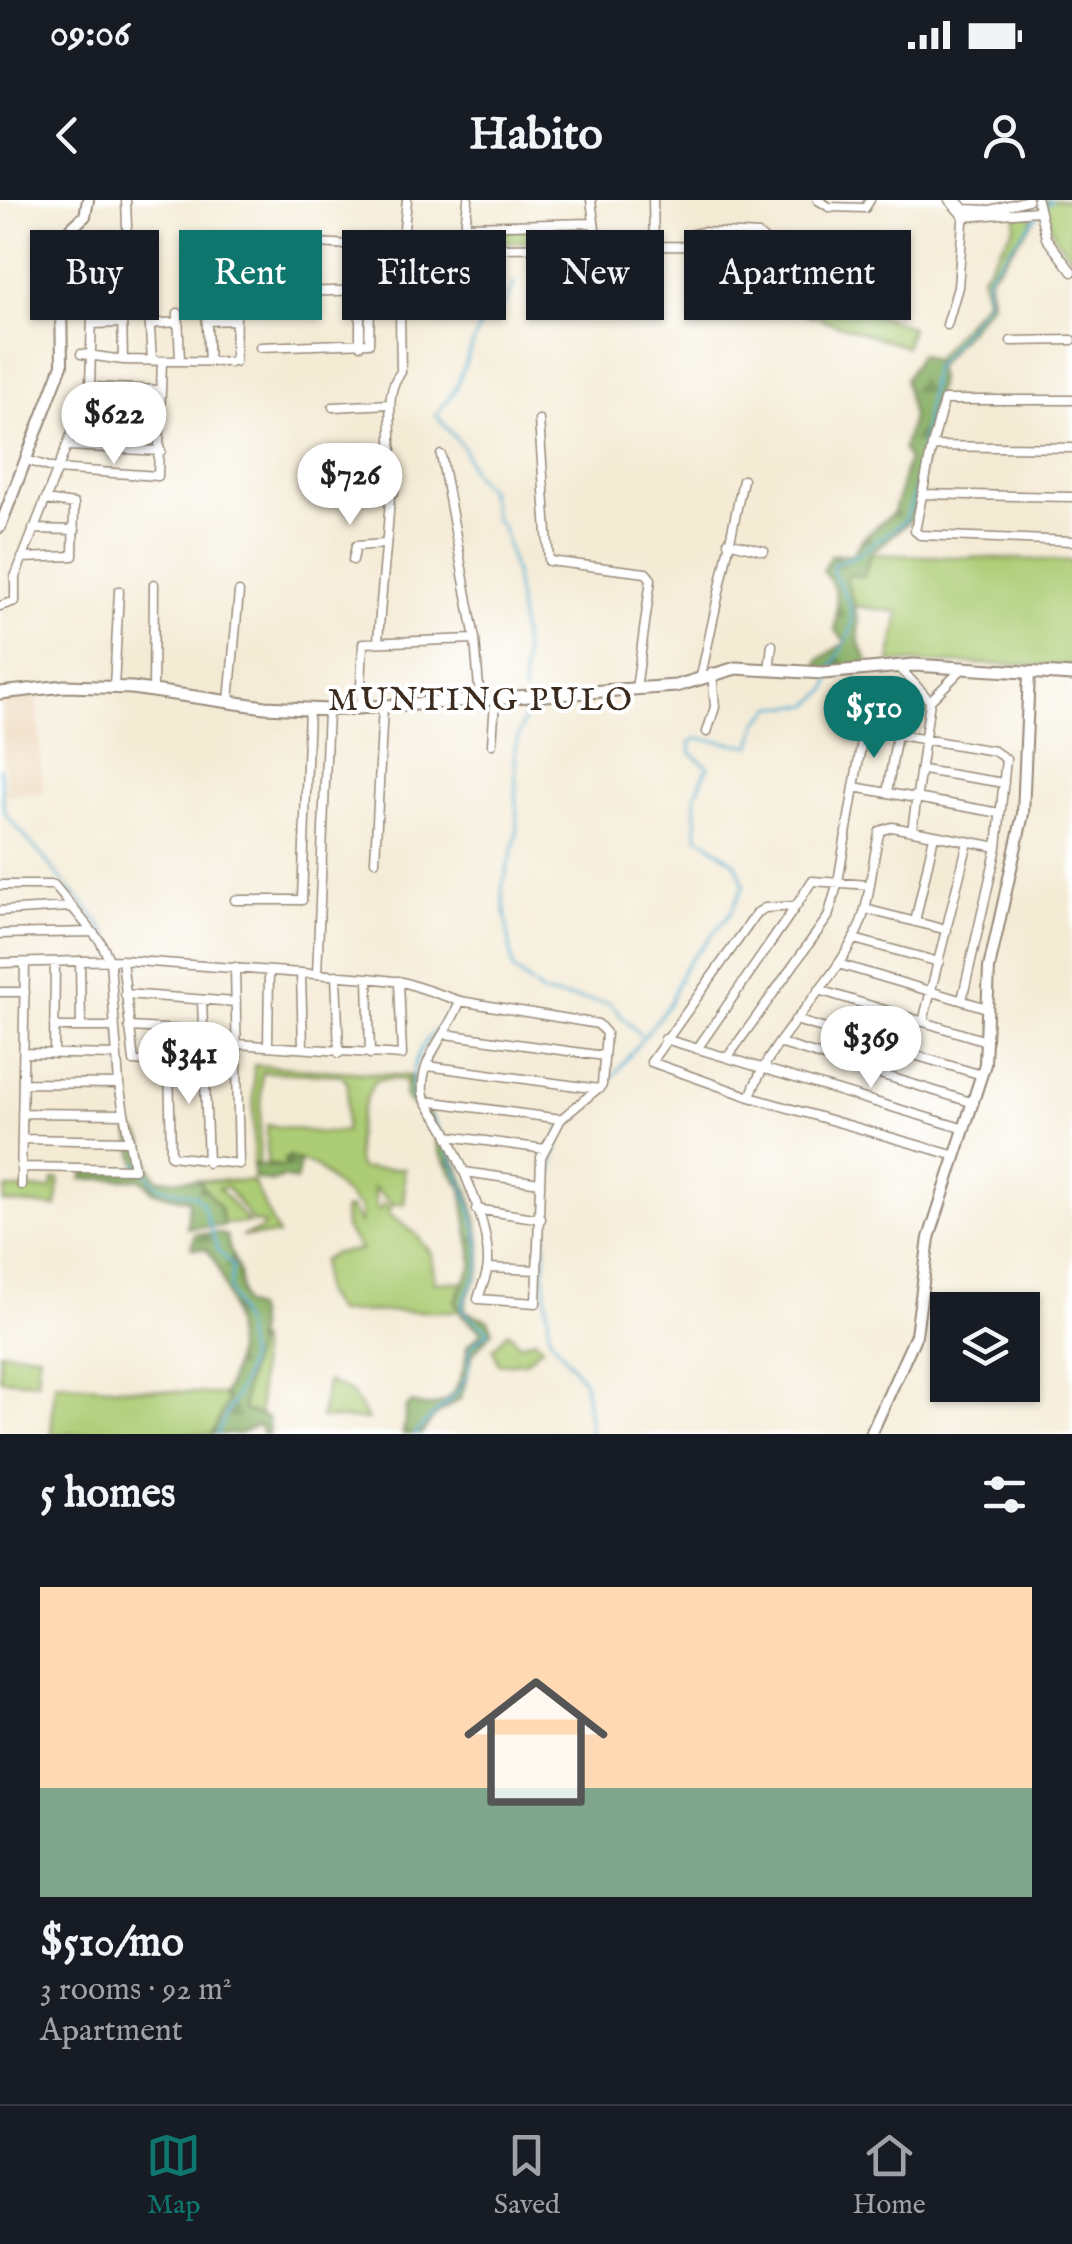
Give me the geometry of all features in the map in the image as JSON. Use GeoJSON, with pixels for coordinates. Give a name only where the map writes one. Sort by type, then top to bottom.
{"type":"FeatureCollection","features":[{"type":"Feature","properties":{"kind":"main road"},"geometry":{"type":"LineString","coordinates":[[1,689],[114,687],[328,710],[681,686],[706,674],[769,670],[823,673],[896,665],[1072,675]]}},
{"type":"Feature","properties":{"kind":"street"},"geometry":{"type":"LineString","coordinates":[[2,515],[63,359],[60,238],[85,216],[88,200]]}},
{"type":"Feature","properties":{"kind":"street"},"geometry":{"type":"LineString","coordinates":[[126,200],[126,227]]}},
{"type":"Feature","properties":{"kind":"street"},"geometry":{"type":"LineString","coordinates":[[404,230],[407,200]]}},
{"type":"Feature","properties":{"kind":"street"},"geometry":{"type":"LineString","coordinates":[[465,230],[468,200]]}},
{"type":"Feature","properties":{"kind":"street"},"geometry":{"type":"LineString","coordinates":[[591,200],[594,230]]}},
{"type":"Feature","properties":{"kind":"street"},"geometry":{"type":"LineString","coordinates":[[653,200],[654,230]]}},
{"type":"Feature","properties":{"kind":"street"},"geometry":{"type":"LineString","coordinates":[[818,200],[829,208],[865,208],[870,200]]}},
{"type":"Feature","properties":{"kind":"street"},"geometry":{"type":"LineString","coordinates":[[947,326],[960,273],[963,213],[952,200]]}},
{"type":"Feature","properties":{"kind":"street"},"geometry":{"type":"LineString","coordinates":[[963,213],[1028,200]]}},
{"type":"Feature","properties":{"kind":"street"},"geometry":{"type":"LineString","coordinates":[[1037,200],[1038,214],[1051,246],[1072,272]]}},
{"type":"Feature","properties":{"kind":"street"},"geometry":{"type":"LineString","coordinates":[[963,213],[1038,214]]}},
{"type":"Feature","properties":{"kind":"street"},"geometry":{"type":"LineString","coordinates":[[465,226],[592,223]]}},
{"type":"Feature","properties":{"kind":"street"},"geometry":{"type":"LineString","coordinates":[[703,232],[759,234],[768,243],[760,251],[690,246],[691,236],[703,232]]}},
{"type":"Feature","properties":{"kind":"street"},"geometry":{"type":"LineString","coordinates":[[81,354],[123,360],[208,362],[238,361],[236,316],[206,316],[208,362]]}},
{"type":"Feature","properties":{"kind":"street"},"geometry":{"type":"LineString","coordinates":[[150,324],[178,317],[180,361]]}},
{"type":"Feature","properties":{"kind":"street"},"geometry":{"type":"LineString","coordinates":[[93,324],[122,318],[123,360]]}},
{"type":"Feature","properties":{"kind":"street"},"geometry":{"type":"LineString","coordinates":[[0,606],[15,601],[15,579],[22,558],[90,387],[93,320]]}},
{"type":"Feature","properties":{"kind":"street"},"geometry":{"type":"LineString","coordinates":[[26,460],[56,469],[155,478],[161,450],[161,390],[150,320]]}},
{"type":"Feature","properties":{"kind":"street"},"geometry":{"type":"LineString","coordinates":[[360,320],[360,345]]}},
{"type":"Feature","properties":{"kind":"street"},"geometry":{"type":"LineString","coordinates":[[260,347],[360,345],[371,338],[371,320]]}},
{"type":"Feature","properties":{"kind":"street"},"geometry":{"type":"LineString","coordinates":[[378,642],[386,568],[384,544],[394,492],[390,404],[392,383],[401,372],[400,320]]}},
{"type":"Feature","properties":{"kind":"street"},"geometry":{"type":"LineString","coordinates":[[1010,341],[1072,340]]}},
{"type":"Feature","properties":{"kind":"street"},"geometry":{"type":"LineString","coordinates":[[90,387],[161,390]]}},
{"type":"Feature","properties":{"kind":"street"},"geometry":{"type":"LineString","coordinates":[[1072,400],[944,400],[922,494],[917,535],[1072,541]]}},
{"type":"Feature","properties":{"kind":"street"},"geometry":{"type":"LineString","coordinates":[[333,407],[390,404]]}},
{"type":"Feature","properties":{"kind":"street"},"geometry":{"type":"LineString","coordinates":[[78,417],[161,420]]}},
{"type":"Feature","properties":{"kind":"street"},"geometry":{"type":"LineString","coordinates":[[540,420],[550,561],[646,573],[652,578],[636,689]]}},
{"type":"Feature","properties":{"kind":"street"},"geometry":{"type":"LineString","coordinates":[[69,446],[161,450]]}},
{"type":"Feature","properties":{"kind":"street"},"geometry":{"type":"LineString","coordinates":[[932,446],[1072,448]]}},
{"type":"Feature","properties":{"kind":"street"},"geometry":{"type":"LineString","coordinates":[[334,450],[392,448]]}},
{"type":"Feature","properties":{"kind":"street"},"geometry":{"type":"LineString","coordinates":[[442,455],[475,638],[480,701]]}},
{"type":"Feature","properties":{"kind":"street"},"geometry":{"type":"LineString","coordinates":[[707,732],[715,707],[706,674],[728,542],[744,480]]}},
{"type":"Feature","properties":{"kind":"street"},"geometry":{"type":"LineString","coordinates":[[360,483],[394,492]]}},
{"type":"Feature","properties":{"kind":"street"},"geometry":{"type":"LineString","coordinates":[[922,494],[1072,497]]}},
{"type":"Feature","properties":{"kind":"street"},"geometry":{"type":"LineString","coordinates":[[22,558],[69,559],[74,552],[74,504],[44,500]]}},
{"type":"Feature","properties":{"kind":"street"},"geometry":{"type":"LineString","coordinates":[[33,529],[75,530]]}},
{"type":"Feature","properties":{"kind":"street"},"geometry":{"type":"LineString","coordinates":[[728,542],[764,551]]}},
{"type":"Feature","properties":{"kind":"street"},"geometry":{"type":"LineString","coordinates":[[353,560],[356,546],[384,544]]}},
{"type":"Feature","properties":{"kind":"street"},"geometry":{"type":"LineString","coordinates":[[153,691],[154,584]]}},
{"type":"Feature","properties":{"kind":"street"},"geometry":{"type":"LineString","coordinates":[[114,687],[119,592]]}},
{"type":"Feature","properties":{"kind":"street"},"geometry":{"type":"LineString","coordinates":[[230,701],[239,592]]}},
{"type":"Feature","properties":{"kind":"street"},"geometry":{"type":"LineString","coordinates":[[360,708],[363,644],[475,638]]}},
{"type":"Feature","properties":{"kind":"street"},"geometry":{"type":"LineString","coordinates":[[769,670],[772,644]]}},
{"type":"Feature","properties":{"kind":"street"},"geometry":{"type":"LineString","coordinates":[[896,665],[930,700]]}},
{"type":"Feature","properties":{"kind":"street"},"geometry":{"type":"LineString","coordinates":[[912,831],[930,700],[964,668]]}},
{"type":"Feature","properties":{"kind":"street"},"geometry":{"type":"LineString","coordinates":[[871,1434],[916,1336],[929,1238],[982,1076],[992,952],[1016,861],[1023,814],[1029,673]]}},
{"type":"Feature","properties":{"kind":"street"},"geometry":{"type":"LineString","coordinates":[[492,744],[501,700]]}},
{"type":"Feature","properties":{"kind":"street"},"geometry":{"type":"LineString","coordinates":[[375,861],[384,706]]}},
{"type":"Feature","properties":{"kind":"street"},"geometry":{"type":"LineString","coordinates":[[235,900],[302,900],[309,709]]}},
{"type":"Feature","properties":{"kind":"street"},"geometry":{"type":"LineString","coordinates":[[317,974],[328,710]]}},
{"type":"Feature","properties":{"kind":"street"},"geometry":{"type":"LineString","coordinates":[[727,1058],[823,926],[838,882],[864,734],[873,730],[1000,752],[1006,759],[996,847],[962,1000]]}},
{"type":"Feature","properties":{"kind":"street"},"geometry":{"type":"LineString","coordinates":[[887,793],[897,734]]}},
{"type":"Feature","properties":{"kind":"street"},"geometry":{"type":"LineString","coordinates":[[922,770],[1004,784]]}},
{"type":"Feature","properties":{"kind":"street"},"geometry":{"type":"LineString","coordinates":[[854,788],[1000,813]]}},
{"type":"Feature","properties":{"kind":"street"},"geometry":{"type":"LineString","coordinates":[[750,1098],[760,1068],[854,939],[865,909],[880,831],[892,828],[996,847]]}},
{"type":"Feature","properties":{"kind":"street"},"geometry":{"type":"LineString","coordinates":[[915,922],[934,836]]}},
{"type":"Feature","properties":{"kind":"street"},"geometry":{"type":"LineString","coordinates":[[924,1022],[968,842]]}},
{"type":"Feature","properties":{"kind":"street"},"geometry":{"type":"LineString","coordinates":[[697,1048],[812,880],[870,885]]}},
{"type":"Feature","properties":{"kind":"street"},"geometry":{"type":"LineString","coordinates":[[0,885],[54,885],[116,960],[126,994],[134,1061],[236,1069]]}},
{"type":"Feature","properties":{"kind":"street"},"geometry":{"type":"LineString","coordinates":[[796,906],[773,906],[757,913],[652,1058],[653,1066],[750,1098],[956,1156]]}},
{"type":"Feature","properties":{"kind":"street"},"geometry":{"type":"LineString","coordinates":[[0,910],[71,907]]}},
{"type":"Feature","properties":{"kind":"street"},"geometry":{"type":"LineString","coordinates":[[865,909],[947,930]]}},
{"type":"Feature","properties":{"kind":"street"},"geometry":{"type":"LineString","coordinates":[[0,934],[92,932]]}},
{"type":"Feature","properties":{"kind":"street"},"geometry":{"type":"LineString","coordinates":[[854,939],[939,962]]}},
{"type":"Feature","properties":{"kind":"street"},"geometry":{"type":"LineString","coordinates":[[21,1167],[134,1169],[116,1055],[116,960]]}},
{"type":"Feature","properties":{"kind":"street"},"geometry":{"type":"LineString","coordinates":[[0,964],[116,960],[399,981],[460,1001],[598,1024],[606,1033],[599,1090],[561,1119],[538,1165],[541,1219],[536,1303],[479,1301],[488,1268],[476,1209],[465,1172],[426,1101],[432,1050],[445,1034],[460,1001]]}},
{"type":"Feature","properties":{"kind":"street"},"geometry":{"type":"LineString","coordinates":[[80,961],[80,1027]]}},
{"type":"Feature","properties":{"kind":"street"},"geometry":{"type":"LineString","coordinates":[[54,1054],[55,962]]}},
{"type":"Feature","properties":{"kind":"street"},"geometry":{"type":"LineString","coordinates":[[20,1185],[25,963]]}},
{"type":"Feature","properties":{"kind":"street"},"geometry":{"type":"LineString","coordinates":[[838,964],[987,1008]]}},
{"type":"Feature","properties":{"kind":"street"},"geometry":{"type":"LineString","coordinates":[[169,1063],[171,1155],[208,1163],[240,1163],[235,967]]}},
{"type":"Feature","properties":{"kind":"street"},"geometry":{"type":"LineString","coordinates":[[268,1045],[269,972]]}},
{"type":"Feature","properties":{"kind":"street"},"geometry":{"type":"LineString","coordinates":[[301,973],[303,1048]]}},
{"type":"Feature","properties":{"kind":"street"},"geometry":{"type":"LineString","coordinates":[[336,975],[338,1053]]}},
{"type":"Feature","properties":{"kind":"street"},"geometry":{"type":"LineString","coordinates":[[368,978],[370,1054]]}},
{"type":"Feature","properties":{"kind":"street"},"geometry":{"type":"LineString","coordinates":[[237,1044],[404,1054],[399,981]]}},
{"type":"Feature","properties":{"kind":"street"},"geometry":{"type":"LineString","coordinates":[[818,990],[987,1042]]}},
{"type":"Feature","properties":{"kind":"street"},"geometry":{"type":"LineString","coordinates":[[0,992],[25,992]]}},
{"type":"Feature","properties":{"kind":"street"},"geometry":{"type":"LineString","coordinates":[[126,994],[236,1002]]}},
{"type":"Feature","properties":{"kind":"street"},"geometry":{"type":"LineString","coordinates":[[202,1000],[208,1163]]}},
{"type":"Feature","properties":{"kind":"street"},"geometry":{"type":"LineString","coordinates":[[796,1020],[982,1076]]}},
{"type":"Feature","properties":{"kind":"street"},"geometry":{"type":"LineString","coordinates":[[54,1026],[114,1027]]}},
{"type":"Feature","properties":{"kind":"street"},"geometry":{"type":"LineString","coordinates":[[129,1027],[202,1032]]}},
{"type":"Feature","properties":{"kind":"street"},"geometry":{"type":"LineString","coordinates":[[445,1034],[604,1056]]}},
{"type":"Feature","properties":{"kind":"street"},"geometry":{"type":"LineString","coordinates":[[666,1039],[965,1129]]}},
{"type":"Feature","properties":{"kind":"street"},"geometry":{"type":"LineString","coordinates":[[779,1042],[974,1103]]}},
{"type":"Feature","properties":{"kind":"street"},"geometry":{"type":"LineString","coordinates":[[24,1053],[116,1055]]}},
{"type":"Feature","properties":{"kind":"street"},"geometry":{"type":"LineString","coordinates":[[428,1066],[599,1090]]}},
{"type":"Feature","properties":{"kind":"street"},"geometry":{"type":"LineString","coordinates":[[23,1083],[119,1084]]}},
{"type":"Feature","properties":{"kind":"street"},"geometry":{"type":"LineString","coordinates":[[426,1101],[561,1119]]}},
{"type":"Feature","properties":{"kind":"street"},"geometry":{"type":"LineString","coordinates":[[22,1112],[124,1114]]}},
{"type":"Feature","properties":{"kind":"street"},"geometry":{"type":"LineString","coordinates":[[448,1136],[545,1149]]}},
{"type":"Feature","properties":{"kind":"street"},"geometry":{"type":"LineString","coordinates":[[22,1139],[128,1141]]}},
{"type":"Feature","properties":{"kind":"street"},"geometry":{"type":"LineString","coordinates":[[465,1172],[540,1183]]}},
{"type":"Feature","properties":{"kind":"street"},"geometry":{"type":"LineString","coordinates":[[476,1209],[541,1219]]}},
{"type":"Feature","properties":{"kind":"street"},"geometry":{"type":"LineString","coordinates":[[488,1268],[536,1270]]}},
{"type":"Feature","properties":{"kind":"shaded area"},"geometry":{"type":"Polygon","coordinates":[[[37,694],[43,792],[7,795],[0,696],[37,694]]]}},
{"type":"Feature","properties":{"kind":"green space"},"geometry":{"type":"Polygon","coordinates":[[[1044,200],[1072,200],[1072,259],[1054,236],[1044,200]]]}},
{"type":"Feature","properties":{"kind":"green space"},"geometry":{"type":"Polygon","coordinates":[[[1030,212],[1033,222],[989,278],[991,303],[937,366],[934,360],[986,299],[982,275],[1015,226],[1016,214],[1030,212]]]}},
{"type":"Feature","properties":{"kind":"green space"},"geometry":{"type":"Polygon","coordinates":[[[585,228],[586,230],[526,230],[526,242],[506,242],[506,230],[474,230],[585,228]]]}},
{"type":"Feature","properties":{"kind":"green space"},"geometry":{"type":"Polygon","coordinates":[[[823,320],[891,320],[911,327],[906,347],[823,320]]]}},
{"type":"Feature","properties":{"kind":"green space"},"geometry":{"type":"Polygon","coordinates":[[[920,354],[934,360],[939,378],[913,518],[870,554],[864,577],[851,574],[846,578],[858,620],[859,643],[869,663],[817,669],[819,660],[846,642],[835,630],[836,598],[823,571],[831,555],[853,554],[863,538],[894,512],[908,460],[903,449],[912,418],[905,380],[920,354]]]}},
{"type":"Feature","properties":{"kind":"green space"},"geometry":{"type":"Polygon","coordinates":[[[870,554],[1072,561],[1072,666],[890,662],[899,612],[855,606],[846,587],[847,574],[864,577],[870,554]]]}},
{"type":"Feature","properties":{"kind":"green space"},"geometry":{"type":"Polygon","coordinates":[[[254,1065],[408,1076],[406,1084],[399,1079],[375,1080],[359,1121],[358,1165],[361,1169],[404,1168],[405,1204],[393,1204],[374,1188],[376,1208],[380,1210],[383,1203],[391,1207],[389,1214],[416,1234],[431,1253],[435,1282],[466,1282],[459,1290],[459,1311],[336,1312],[323,1292],[322,1261],[335,1253],[361,1250],[345,1228],[344,1210],[350,1208],[360,1223],[361,1209],[317,1167],[297,1159],[288,1167],[267,1164],[267,1125],[323,1133],[345,1131],[348,1084],[341,1075],[262,1072],[259,1163],[253,1165],[254,1065]]]}},
{"type":"Feature","properties":{"kind":"green space"},"geometry":{"type":"Polygon","coordinates":[[[408,1076],[414,1077],[413,1092],[450,1149],[469,1193],[480,1238],[481,1261],[465,1311],[488,1320],[493,1331],[473,1353],[461,1398],[434,1417],[421,1434],[403,1434],[406,1408],[412,1403],[437,1405],[454,1391],[467,1346],[482,1332],[462,1315],[455,1301],[473,1264],[462,1189],[439,1152],[430,1122],[404,1094],[408,1076]]]}},
{"type":"Feature","properties":{"kind":"green space"},"geometry":{"type":"Polygon","coordinates":[[[135,1130],[158,1179],[198,1180],[220,1208],[224,1226],[187,1228],[189,1200],[154,1192],[141,1179],[82,1179],[85,1172],[138,1172],[129,1131],[135,1130]]]}},
{"type":"Feature","properties":{"kind":"green space"},"geometry":{"type":"Polygon","coordinates":[[[289,1156],[300,1163],[296,1181],[283,1177],[272,1182],[253,1178],[253,1165],[287,1167],[284,1160],[289,1156]]]}},
{"type":"Feature","properties":{"kind":"green space"},"geometry":{"type":"Polygon","coordinates":[[[59,1179],[57,1207],[3,1202],[6,1189],[52,1189],[53,1180],[59,1179]]]}},
{"type":"Feature","properties":{"kind":"green space"},"geometry":{"type":"Polygon","coordinates":[[[198,1180],[253,1181],[278,1235],[241,1236],[261,1230],[264,1224],[253,1222],[227,1187],[219,1188],[249,1223],[224,1224],[220,1208],[198,1180]]]}},
{"type":"Feature","properties":{"kind":"green space"},"geometry":{"type":"Polygon","coordinates":[[[195,1234],[227,1236],[239,1273],[242,1299],[254,1308],[257,1320],[244,1410],[268,1418],[269,1434],[263,1434],[259,1424],[239,1434],[212,1434],[228,1401],[224,1395],[235,1360],[235,1338],[218,1268],[206,1249],[191,1248],[195,1234]]]}},
{"type":"Feature","properties":{"kind":"green space"},"geometry":{"type":"Polygon","coordinates":[[[508,1332],[520,1344],[535,1339],[542,1347],[525,1362],[499,1364],[493,1349],[508,1332]]]}},
{"type":"Feature","properties":{"kind":"green space"},"geometry":{"type":"Polygon","coordinates":[[[259,1341],[260,1416],[244,1410],[249,1364],[259,1341]]]}},
{"type":"Feature","properties":{"kind":"green space"},"geometry":{"type":"Polygon","coordinates":[[[0,1351],[39,1354],[37,1382],[0,1379],[0,1351]]]}},
{"type":"Feature","properties":{"kind":"green space"},"geometry":{"type":"Polygon","coordinates":[[[327,1381],[351,1392],[368,1420],[321,1418],[327,1381]]]}},
{"type":"Feature","properties":{"kind":"green space"},"geometry":{"type":"Polygon","coordinates":[[[55,1383],[224,1395],[228,1401],[212,1434],[51,1434],[55,1383]]]}},
{"type":"Feature","properties":{"kind":"waterway"},"geometry":{"type":"LineString","coordinates":[[1041,208],[1052,200]]}},
{"type":"Feature","properties":{"kind":"waterway"},"geometry":{"type":"LineString","coordinates":[[831,669],[852,621],[833,564],[857,555],[905,521],[916,488],[933,368],[987,302],[987,275],[1038,215]]}},
{"type":"Feature","properties":{"kind":"waterway"},"geometry":{"type":"LineString","coordinates":[[515,283],[502,308],[487,315],[479,328],[455,390],[436,415],[463,447],[473,474],[488,489],[495,519],[503,528],[515,575],[524,654],[523,693]]}},
{"type":"Feature","properties":{"kind":"waterway"},"geometry":{"type":"LineString","coordinates":[[605,1087],[669,1004],[684,967],[730,914],[744,885],[736,864],[697,835],[695,796],[708,767],[691,753],[690,743],[697,738],[752,746],[758,722],[774,707],[810,705],[828,689],[830,677]]}},
{"type":"Feature","properties":{"kind":"waterway"},"geometry":{"type":"LineString","coordinates":[[523,701],[524,720],[515,747],[517,835],[502,888],[513,969],[543,994],[609,1003],[640,1035]]}},
{"type":"Feature","properties":{"kind":"waterway"},"geometry":{"type":"LineString","coordinates":[[0,768],[4,812],[96,919],[111,941],[113,955]]}},
{"type":"Feature","properties":{"kind":"waterway"},"geometry":{"type":"LineString","coordinates":[[428,1110],[412,1097],[415,1062],[425,1042],[456,1002]]}},
{"type":"Feature","properties":{"kind":"waterway"},"geometry":{"type":"LineString","coordinates":[[118,1023],[128,1115]]}},
{"type":"Feature","properties":{"kind":"waterway"},"geometry":{"type":"LineString","coordinates":[[415,1434],[459,1389],[469,1368],[470,1347],[489,1331],[463,1311],[479,1267],[477,1232],[432,1117]]}},
{"type":"Feature","properties":{"kind":"waterway"},"geometry":{"type":"LineString","coordinates":[[562,1124],[549,1186],[544,1272],[550,1337],[584,1381],[591,1434]]}},
{"type":"Feature","properties":{"kind":"waterway"},"geometry":{"type":"LineString","coordinates":[[136,1162],[159,1187],[195,1195],[202,1203],[218,1250],[233,1266],[230,1291],[244,1327],[248,1358],[244,1378],[217,1434]]}},
{"type":"Feature","properties":{"kind":"district","name":"MUNTING PULO"},"geometry":{"type":"Point","coordinates":[481,701]}}]}
